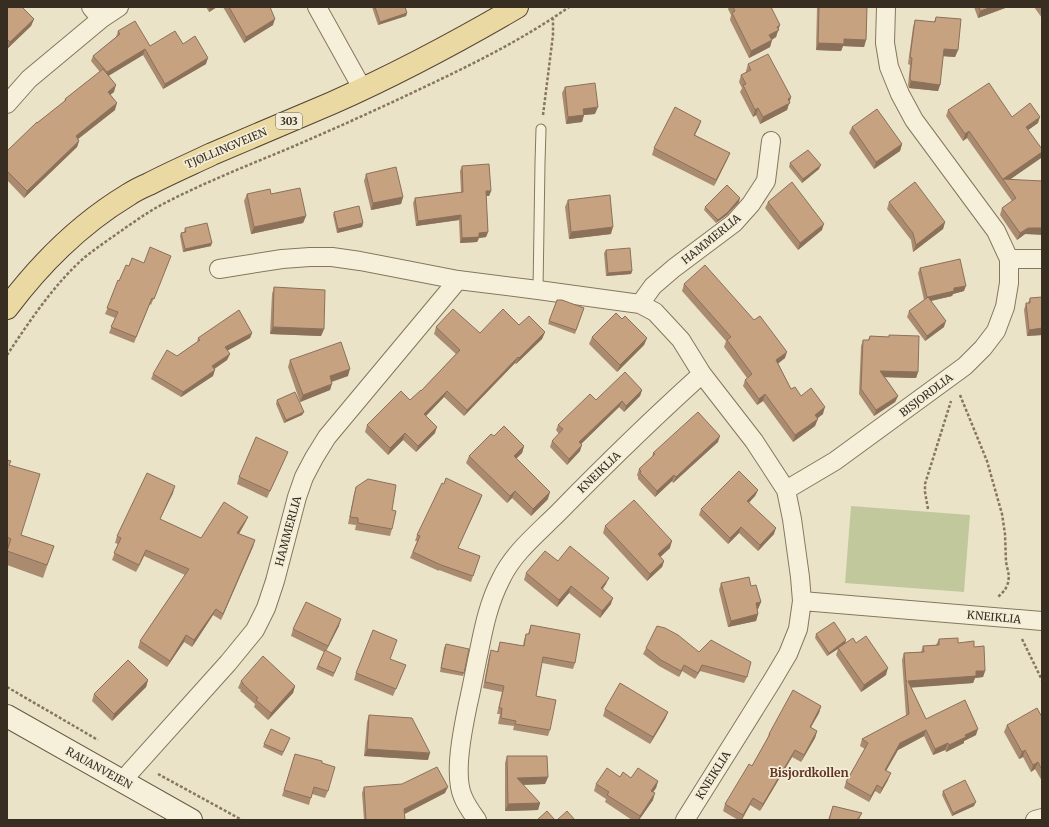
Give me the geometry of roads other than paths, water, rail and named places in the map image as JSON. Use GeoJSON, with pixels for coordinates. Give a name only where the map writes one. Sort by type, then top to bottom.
{"type":"FeatureCollection","features":[{"type":"Feature","properties":{"kind":"main road","name":"TJØLLINGVEIEN"},"geometry":{"type":"LineString","coordinates":[[7,308],[43,264],[67,241],[97,216],[128,194],[176,170],[334,102],[445,48],[517,7]]}},
{"type":"Feature","properties":{"kind":"main road","name":"RAUANVEIEN"},"geometry":{"type":"LineString","coordinates":[[7,716],[191,820]]}},
{"type":"Feature","properties":{"kind":"street"},"geometry":{"type":"LineString","coordinates":[[7,104],[29,79],[59,54],[96,13],[119,7]]}},
{"type":"Feature","properties":{"kind":"street"},"geometry":{"type":"LineString","coordinates":[[317,7],[362,88]]}},
{"type":"Feature","properties":{"kind":"street","name":"BISJORDLIA"},"geometry":{"type":"LineString","coordinates":[[786,490],[835,461],[955,383],[965,366],[983,348],[996,331],[1005,307],[1009,282],[1009,259],[996,231],[914,120],[900,94],[889,67],[885,43],[886,7]]}},
{"type":"Feature","properties":{"kind":"street","name":"HAMMERLIA"},"geometry":{"type":"LineString","coordinates":[[640,304],[652,286],[734,223],[750,204],[766,181],[771,141]]}},
{"type":"Feature","properties":{"kind":"street"},"geometry":{"type":"LineString","coordinates":[[219,269],[282,259],[332,257],[360,260],[458,280],[640,304],[655,312],[681,340],[702,374]]}},
{"type":"Feature","properties":{"kind":"street"},"geometry":{"type":"LineString","coordinates":[[1009,259],[1042,259]]}},
{"type":"Feature","properties":{"kind":"street","name":"HAMMERLIA"},"geometry":{"type":"LineString","coordinates":[[122,781],[228,663],[255,630],[266,608],[275,581],[297,497],[304,477],[314,458],[327,436],[458,280]]}},
{"type":"Feature","properties":{"kind":"street","name":"KNEIKLIA"},"geometry":{"type":"LineString","coordinates":[[477,820],[467,806],[459,785],[460,753],[463,730],[485,622],[492,596],[514,558],[578,492],[666,406],[702,374],[754,441],[786,490],[792,519],[802,601],[798,629],[788,654],[684,820]]}},
{"type":"Feature","properties":{"kind":"street","name":"KNEIKLIA"},"geometry":{"type":"LineString","coordinates":[[802,601],[1042,621]]}},
{"type":"Feature","properties":{"kind":"street"},"geometry":{"type":"LineString","coordinates":[[1035,820],[1042,818]]}},
{"type":"Feature","properties":{"kind":"lane"},"geometry":{"type":"LineString","coordinates":[[538,290],[541,129]]}},
{"type":"Feature","properties":{"kind":"district","name":"Bisjordkollen"},"geometry":{"type":"Point","coordinates":[809,773]}}]}
